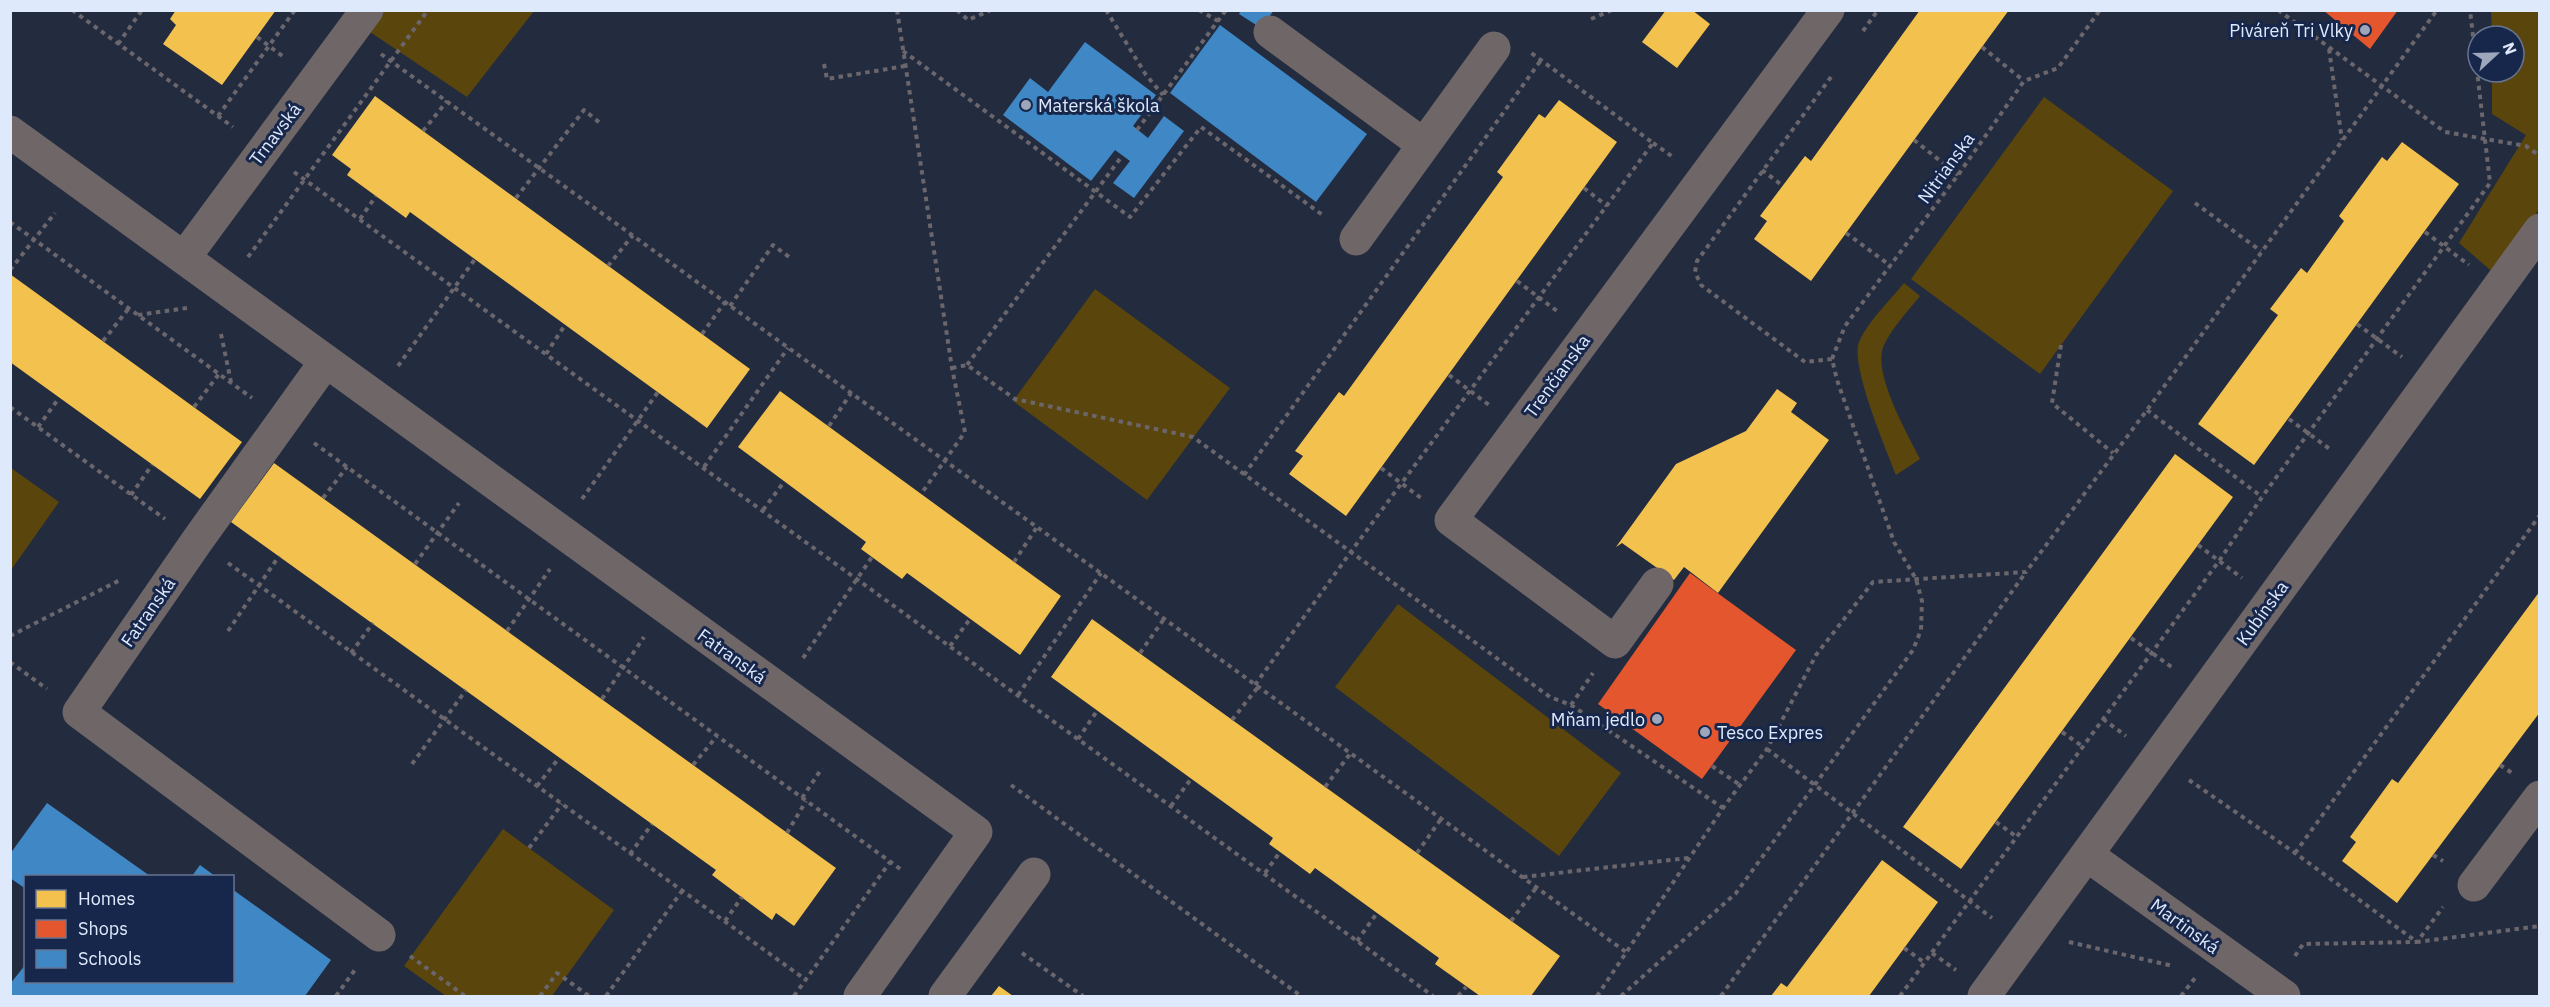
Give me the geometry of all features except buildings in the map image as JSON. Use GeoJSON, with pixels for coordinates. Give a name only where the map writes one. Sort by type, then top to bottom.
{"type":"FeatureCollection","features":[{"type":"Feature","properties":{"kind":"street","name":"Trnavská"},"geometry":{"type":"LineString","coordinates":[[184,258],[367,10]]}},
{"type":"Feature","properties":{"kind":"street","name":"Trenčianska"},"geometry":{"type":"LineString","coordinates":[[1451,520],[1828,10]]}},
{"type":"Feature","properties":{"kind":"street"},"geometry":{"type":"LineString","coordinates":[[1270,32],[1424,145]]}},
{"type":"Feature","properties":{"kind":"street"},"geometry":{"type":"LineString","coordinates":[[1356,239],[1424,145],[1508,47]]}},
{"type":"Feature","properties":{"kind":"street","name":"Fatranská"},"geometry":{"type":"LineString","coordinates":[[10,132],[184,258],[220,296],[326,361],[976,832],[860,996]]}},
{"type":"Feature","properties":{"kind":"street","name":"Kubínska"},"geometry":{"type":"LineString","coordinates":[[1984,996],[2540,230]]}},
{"type":"Feature","properties":{"kind":"street","name":"Fatranská"},"geometry":{"type":"LineString","coordinates":[[79,712],[326,361]]}},
{"type":"Feature","properties":{"kind":"street"},"geometry":{"type":"LineString","coordinates":[[1451,520],[1615,642],[1657,584]]}},
{"type":"Feature","properties":{"kind":"street"},"geometry":{"type":"LineString","coordinates":[[79,712],[379,935]]}},
{"type":"Feature","properties":{"kind":"street"},"geometry":{"type":"LineString","coordinates":[[2474,885],[2540,797]]}},
{"type":"Feature","properties":{"kind":"street","name":"Martinská"},"geometry":{"type":"LineString","coordinates":[[2087,855],[2279,993]]}},
{"type":"Feature","properties":{"kind":"street"},"geometry":{"type":"LineString","coordinates":[[945,996],[1034,874]]}},
{"type":"Feature","properties":{"kind":"path"},"geometry":{"type":"LineString","coordinates":[[72,10],[1433,996]]}},
{"type":"Feature","properties":{"kind":"path"},"geometry":{"type":"LineString","coordinates":[[118,44],[142,10]]}},
{"type":"Feature","properties":{"kind":"path"},"geometry":{"type":"LineString","coordinates":[[218,116],[296,10]]}},
{"type":"Feature","properties":{"kind":"path"},"geometry":{"type":"LineString","coordinates":[[138,315],[220,296],[428,10]]}},
{"type":"Feature","properties":{"kind":"path"},"geometry":{"type":"LineString","coordinates":[[897,10],[952,368],[964,432],[921,494]]}},
{"type":"Feature","properties":{"kind":"path"},"geometry":{"type":"LineString","coordinates":[[957,10],[968,20],[991,10]]}},
{"type":"Feature","properties":{"kind":"path"},"geometry":{"type":"LineString","coordinates":[[1106,10],[1146,75],[1163,95]]}},
{"type":"Feature","properties":{"kind":"path"},"geometry":{"type":"LineString","coordinates":[[1199,10],[1218,21]]}},
{"type":"Feature","properties":{"kind":"path"},"geometry":{"type":"LineString","coordinates":[[1137,130],[1226,10]]}},
{"type":"Feature","properties":{"kind":"path"},"geometry":{"type":"LineString","coordinates":[[1591,19],[1612,10]]}},
{"type":"Feature","properties":{"kind":"path"},"geometry":{"type":"LineString","coordinates":[[1858,39],[1878,10]]}},
{"type":"Feature","properties":{"kind":"path"},"geometry":{"type":"LineString","coordinates":[[1982,47],[2024,81],[2058,68],[2100,10]]}},
{"type":"Feature","properties":{"kind":"path"},"geometry":{"type":"LineString","coordinates":[[2278,10],[2445,132],[2526,146],[2540,156]]}},
{"type":"Feature","properties":{"kind":"path"},"geometry":{"type":"LineString","coordinates":[[1721,996],[2026,572],[2147,410],[2437,10]]}},
{"type":"Feature","properties":{"kind":"path"},"geometry":{"type":"LineString","coordinates":[[1900,996],[2219,561],[2262,497],[2490,183],[2470,10]]}},
{"type":"Feature","properties":{"kind":"path"},"geometry":{"type":"LineString","coordinates":[[1232,720],[1401,483],[1653,143],[1541,60],[1508,47]]}},
{"type":"Feature","properties":{"kind":"path"},"geometry":{"type":"LineString","coordinates":[[2329,49],[2342,140]]}},
{"type":"Feature","properties":{"kind":"path"},"geometry":{"type":"LineString","coordinates":[[903,51],[1130,217],[1201,127],[1356,239]]}},
{"type":"Feature","properties":{"kind":"path"},"geometry":{"type":"LineString","coordinates":[[1244,475],[1541,60]]}},
{"type":"Feature","properties":{"kind":"path"},"geometry":{"type":"LineString","coordinates":[[392,61],[1626,952]]}},
{"type":"Feature","properties":{"kind":"path"},"geometry":{"type":"LineString","coordinates":[[824,63],[827,79],[905,66]]}},
{"type":"Feature","properties":{"kind":"path"},"geometry":{"type":"LineString","coordinates":[[1621,996],[1736,893],[1913,650],[1921,630],[1922,601],[1916,579],[1894,542],[1837,380],[1832,359],[1805,362],[1701,285],[1695,272],[1697,261],[1838,67]]}},
{"type":"Feature","properties":{"kind":"path","name":"Nitrianska"},"geometry":{"type":"LineString","coordinates":[[1832,359],[1845,326],[1958,175],[2024,81]]}},
{"type":"Feature","properties":{"kind":"path"},"geometry":{"type":"LineString","coordinates":[[423,131],[447,101]]}},
{"type":"Feature","properties":{"kind":"path"},"geometry":{"type":"LineString","coordinates":[[516,198],[584,110],[600,123]]}},
{"type":"Feature","properties":{"kind":"path"},"geometry":{"type":"LineString","coordinates":[[1914,140],[1958,175]]}},
{"type":"Feature","properties":{"kind":"path"},"geometry":{"type":"LineString","coordinates":[[952,368],[967,365],[1122,156]]}},
{"type":"Feature","properties":{"kind":"path"},"geometry":{"type":"LineString","coordinates":[[10,270],[79,182]]}},
{"type":"Feature","properties":{"kind":"path"},"geometry":{"type":"LineString","coordinates":[[1584,188],[1607,206]]}},
{"type":"Feature","properties":{"kind":"path"},"geometry":{"type":"LineString","coordinates":[[360,219],[376,196]]}},
{"type":"Feature","properties":{"kind":"path"},"geometry":{"type":"LineString","coordinates":[[2195,203],[2261,250]]}},
{"type":"Feature","properties":{"kind":"path"},"geometry":{"type":"LineString","coordinates":[[10,222],[934,893]]}},
{"type":"Feature","properties":{"kind":"path"},"geometry":{"type":"LineString","coordinates":[[2424,232],[2498,287]]}},
{"type":"Feature","properties":{"kind":"path"},"geometry":{"type":"LineString","coordinates":[[1846,233],[1891,266]]}},
{"type":"Feature","properties":{"kind":"path"},"geometry":{"type":"LineString","coordinates":[[608,266],[633,235]]}},
{"type":"Feature","properties":{"kind":"path"},"geometry":{"type":"LineString","coordinates":[[730,306],[773,245],[789,257]]}},
{"type":"Feature","properties":{"kind":"path"},"geometry":{"type":"LineString","coordinates":[[376,397],[475,259]]}},
{"type":"Feature","properties":{"kind":"path"},"geometry":{"type":"LineString","coordinates":[[1517,281],[1588,334]]}},
{"type":"Feature","properties":{"kind":"path"},"geometry":{"type":"LineString","coordinates":[[220,296],[231,382]]}},
{"type":"Feature","properties":{"kind":"path"},"geometry":{"type":"LineString","coordinates":[[702,334],[725,302]]}},
{"type":"Feature","properties":{"kind":"path"},"geometry":{"type":"LineString","coordinates":[[103,341],[129,308]]}},
{"type":"Feature","properties":{"kind":"path"},"geometry":{"type":"LineString","coordinates":[[2357,324],[2431,379]]}},
{"type":"Feature","properties":{"kind":"path"},"geometry":{"type":"LineString","coordinates":[[546,354],[565,325]]}},
{"type":"Feature","properties":{"kind":"path"},"geometry":{"type":"LineString","coordinates":[[2061,345],[2052,403],[2114,453]]}},
{"type":"Feature","properties":{"kind":"path"},"geometry":{"type":"LineString","coordinates":[[704,467],[788,348]]}},
{"type":"Feature","properties":{"kind":"path"},"geometry":{"type":"LineString","coordinates":[[967,365],[1015,399],[1193,437],[1550,697],[1571,705],[1723,808]]}},
{"type":"Feature","properties":{"kind":"path"},"geometry":{"type":"LineString","coordinates":[[194,407],[219,374]]}},
{"type":"Feature","properties":{"kind":"path"},"geometry":{"type":"LineString","coordinates":[[1449,375],[1520,427]]}},
{"type":"Feature","properties":{"kind":"path"},"geometry":{"type":"LineString","coordinates":[[507,631],[530,599],[565,535],[658,392]]}},
{"type":"Feature","properties":{"kind":"path"},"geometry":{"type":"LineString","coordinates":[[829,426],[851,393]]}},
{"type":"Feature","properties":{"kind":"path"},"geometry":{"type":"LineString","coordinates":[[38,427],[59,398]]}},
{"type":"Feature","properties":{"kind":"path"},"geometry":{"type":"LineString","coordinates":[[10,407],[806,980]]}},
{"type":"Feature","properties":{"kind":"path"},"geometry":{"type":"LineString","coordinates":[[2147,410],[2262,497]]}},
{"type":"Feature","properties":{"kind":"path"},"geometry":{"type":"LineString","coordinates":[[2289,419],[2363,474]]}},
{"type":"Feature","properties":{"kind":"path"},"geometry":{"type":"LineString","coordinates":[[131,495],[152,465]]}},
{"type":"Feature","properties":{"kind":"path"},"geometry":{"type":"LineString","coordinates":[[322,498],[347,467]]}},
{"type":"Feature","properties":{"kind":"path"},"geometry":{"type":"LineString","coordinates":[[1381,468],[1451,520]]}},
{"type":"Feature","properties":{"kind":"path"},"geometry":{"type":"LineString","coordinates":[[415,564],[481,474]]}},
{"type":"Feature","properties":{"kind":"path"},"geometry":{"type":"LineString","coordinates":[[763,510],[784,482]]}},
{"type":"Feature","properties":{"kind":"path"},"geometry":{"type":"LineString","coordinates":[[2295,853],[2540,515]]}},
{"type":"Feature","properties":{"kind":"path"},"geometry":{"type":"LineString","coordinates":[[1014,562],[1037,527]]}},
{"type":"Feature","properties":{"kind":"path"},"geometry":{"type":"LineString","coordinates":[[2198,545],[2272,600]]}},
{"type":"Feature","properties":{"kind":"path"},"geometry":{"type":"LineString","coordinates":[[228,631],[279,556]]}},
{"type":"Feature","properties":{"kind":"path"},"geometry":{"type":"LineString","coordinates":[[780,690],[872,556]]}},
{"type":"Feature","properties":{"kind":"path"},"geometry":{"type":"LineString","coordinates":[[1598,996],[1723,808],[1767,749],[1816,655],[1873,582],[2026,572]]}},
{"type":"Feature","properties":{"kind":"path"},"geometry":{"type":"LineString","coordinates":[[1018,695],[1101,573]]}},
{"type":"Feature","properties":{"kind":"path"},"geometry":{"type":"LineString","coordinates":[[10,636],[124,578]]}},
{"type":"Feature","properties":{"kind":"path"},"geometry":{"type":"LineString","coordinates":[[602,699],[665,607]]}},
{"type":"Feature","properties":{"kind":"path"},"geometry":{"type":"LineString","coordinates":[[950,646],[970,619]]}},
{"type":"Feature","properties":{"kind":"path"},"geometry":{"type":"LineString","coordinates":[[1140,653],[1164,619]]}},
{"type":"Feature","properties":{"kind":"path"},"geometry":{"type":"LineString","coordinates":[[351,653],[373,623]]}},
{"type":"Feature","properties":{"kind":"path"},"geometry":{"type":"LineString","coordinates":[[2131,638],[2205,692]]}},
{"type":"Feature","properties":{"kind":"path"},"geometry":{"type":"LineString","coordinates":[[10,662],[79,712]]}},
{"type":"Feature","properties":{"kind":"path"},"geometry":{"type":"LineString","coordinates":[[412,764],[466,690]]}},
{"type":"Feature","properties":{"kind":"path"},"geometry":{"type":"LineString","coordinates":[[1078,739],[1097,711]]}},
{"type":"Feature","properties":{"kind":"path"},"geometry":{"type":"LineString","coordinates":[[2103,719],[2295,853],[2417,942]]}},
{"type":"Feature","properties":{"kind":"path"},"geometry":{"type":"LineString","coordinates":[[2062,732],[2082,746]]}},
{"type":"Feature","properties":{"kind":"path"},"geometry":{"type":"LineString","coordinates":[[693,765],[717,736]]}},
{"type":"Feature","properties":{"kind":"path"},"geometry":{"type":"LineString","coordinates":[[1767,749],[1994,919]]}},
{"type":"Feature","properties":{"kind":"path"},"geometry":{"type":"LineString","coordinates":[[1326,787],[1350,754]]}},
{"type":"Feature","properties":{"kind":"path"},"geometry":{"type":"LineString","coordinates":[[537,786],[559,758]]}},
{"type":"Feature","properties":{"kind":"path"},"geometry":{"type":"LineString","coordinates":[[1712,766],[1740,786]]}},
{"type":"Feature","properties":{"kind":"path"},"geometry":{"type":"LineString","coordinates":[[1171,806],[1191,779]]}},
{"type":"Feature","properties":{"kind":"path"},"geometry":{"type":"LineString","coordinates":[[1011,784],[1301,996]]}},
{"type":"Feature","properties":{"kind":"path"},"geometry":{"type":"LineString","coordinates":[[787,832],[806,801]]}},
{"type":"Feature","properties":{"kind":"path"},"geometry":{"type":"LineString","coordinates":[[529,848],[562,804]]}},
{"type":"Feature","properties":{"kind":"path"},"geometry":{"type":"LineString","coordinates":[[1417,853],[1441,819]]}},
{"type":"Feature","properties":{"kind":"path"},"geometry":{"type":"LineString","coordinates":[[1996,822],[2017,837]]}},
{"type":"Feature","properties":{"kind":"path"},"geometry":{"type":"LineString","coordinates":[[630,854],[652,824]]}},
{"type":"Feature","properties":{"kind":"path"},"geometry":{"type":"LineString","coordinates":[[1264,874],[1280,852]]}},
{"type":"Feature","properties":{"kind":"path"},"geometry":{"type":"LineString","coordinates":[[1522,877],[1689,858]]}},
{"type":"Feature","properties":{"kind":"path"},"geometry":{"type":"LineString","coordinates":[[794,996],[890,862]]}},
{"type":"Feature","properties":{"kind":"path"},"geometry":{"type":"LineString","coordinates":[[1511,921],[1536,888]]}},
{"type":"Feature","properties":{"kind":"path"},"geometry":{"type":"LineString","coordinates":[[606,996],[682,891]]}},
{"type":"Feature","properties":{"kind":"path"},"geometry":{"type":"LineString","coordinates":[[725,922],[742,897]]}},
{"type":"Feature","properties":{"kind":"path"},"geometry":{"type":"LineString","coordinates":[[1357,941],[1377,913]]}},
{"type":"Feature","properties":{"kind":"path"},"geometry":{"type":"LineString","coordinates":[[2279,993],[2303,944],[2417,942],[2540,926]]}},
{"type":"Feature","properties":{"kind":"path"},"geometry":{"type":"LineString","coordinates":[[992,932],[1083,996]]}},
{"type":"Feature","properties":{"kind":"path"},"geometry":{"type":"LineString","coordinates":[[379,935],[465,996]]}},
{"type":"Feature","properties":{"kind":"path"},"geometry":{"type":"LineString","coordinates":[[2060,939],[2179,967]]}},
{"type":"Feature","properties":{"kind":"path"},"geometry":{"type":"LineString","coordinates":[[1904,948],[1925,963]]}},
{"type":"Feature","properties":{"kind":"path"},"geometry":{"type":"LineString","coordinates":[[1932,952],[1944,962]]}},
{"type":"Feature","properties":{"kind":"path"},"geometry":{"type":"LineString","coordinates":[[2190,970],[2197,975]]}},
{"type":"Feature","properties":{"kind":"path"},"geometry":{"type":"LineString","coordinates":[[540,996],[557,973],[589,996]]}},
{"type":"Feature","properties":{"kind":"path"},"geometry":{"type":"LineString","coordinates":[[336,996],[351,975]]}},
{"type":"Feature","properties":{"kind":"path"},"geometry":{"type":"LineString","coordinates":[[1458,996],[1467,987]]}},
{"type":"Feature","properties":{"kind":"shaded area"},"geometry":{"type":"Polygon","coordinates":[[[382,11],[534,11],[467,97],[367,30],[382,11]]]}},
{"type":"Feature","properties":{"kind":"shaded area"},"geometry":{"type":"Polygon","coordinates":[[[2491,11],[2537,11],[2540,13],[2539,209],[2496,275],[2459,243],[2526,135],[2492,114],[2492,84],[2526,84],[2526,24],[2492,24],[2491,11]]]}},
{"type":"Feature","properties":{"kind":"shaded area"},"geometry":{"type":"Polygon","coordinates":[[[2044,97],[2173,191],[2040,374],[1911,279],[2044,97]]]}},
{"type":"Feature","properties":{"kind":"shaded area"},"geometry":{"type":"Polygon","coordinates":[[[1904,283],[1920,296],[1887,339],[1881,356],[1882,370],[1893,403],[1920,459],[1896,475],[1870,407],[1858,353],[1859,342],[1867,327],[1904,283]]]}},
{"type":"Feature","properties":{"kind":"shaded area"},"geometry":{"type":"Polygon","coordinates":[[[1095,289],[1230,388],[1147,500],[1013,401],[1095,289]]]}},
{"type":"Feature","properties":{"kind":"shaded area"},"geometry":{"type":"Polygon","coordinates":[[[11,468],[59,502],[11,570],[11,468]]]}},
{"type":"Feature","properties":{"kind":"shaded area"},"geometry":{"type":"Polygon","coordinates":[[[1398,604],[1621,773],[1559,856],[1335,687],[1398,604]]]}},
{"type":"Feature","properties":{"kind":"shaded area"},"geometry":{"type":"Polygon","coordinates":[[[503,829],[614,910],[552,996],[446,996],[404,966],[503,829]]]}},
{"type":"Feature","properties":{"kind":"place","name":"Piváreň Tri Vlky"},"geometry":{"type":"Point","coordinates":[2365,30]}},
{"type":"Feature","properties":{"kind":"place","name":"Materská škola"},"geometry":{"type":"Point","coordinates":[1026,105]}},
{"type":"Feature","properties":{"kind":"place","name":"Mňam jedlo"},"geometry":{"type":"Point","coordinates":[1657,719]}},
{"type":"Feature","properties":{"kind":"place","name":"Tesco Expres"},"geometry":{"type":"Point","coordinates":[1705,732]}}]}
